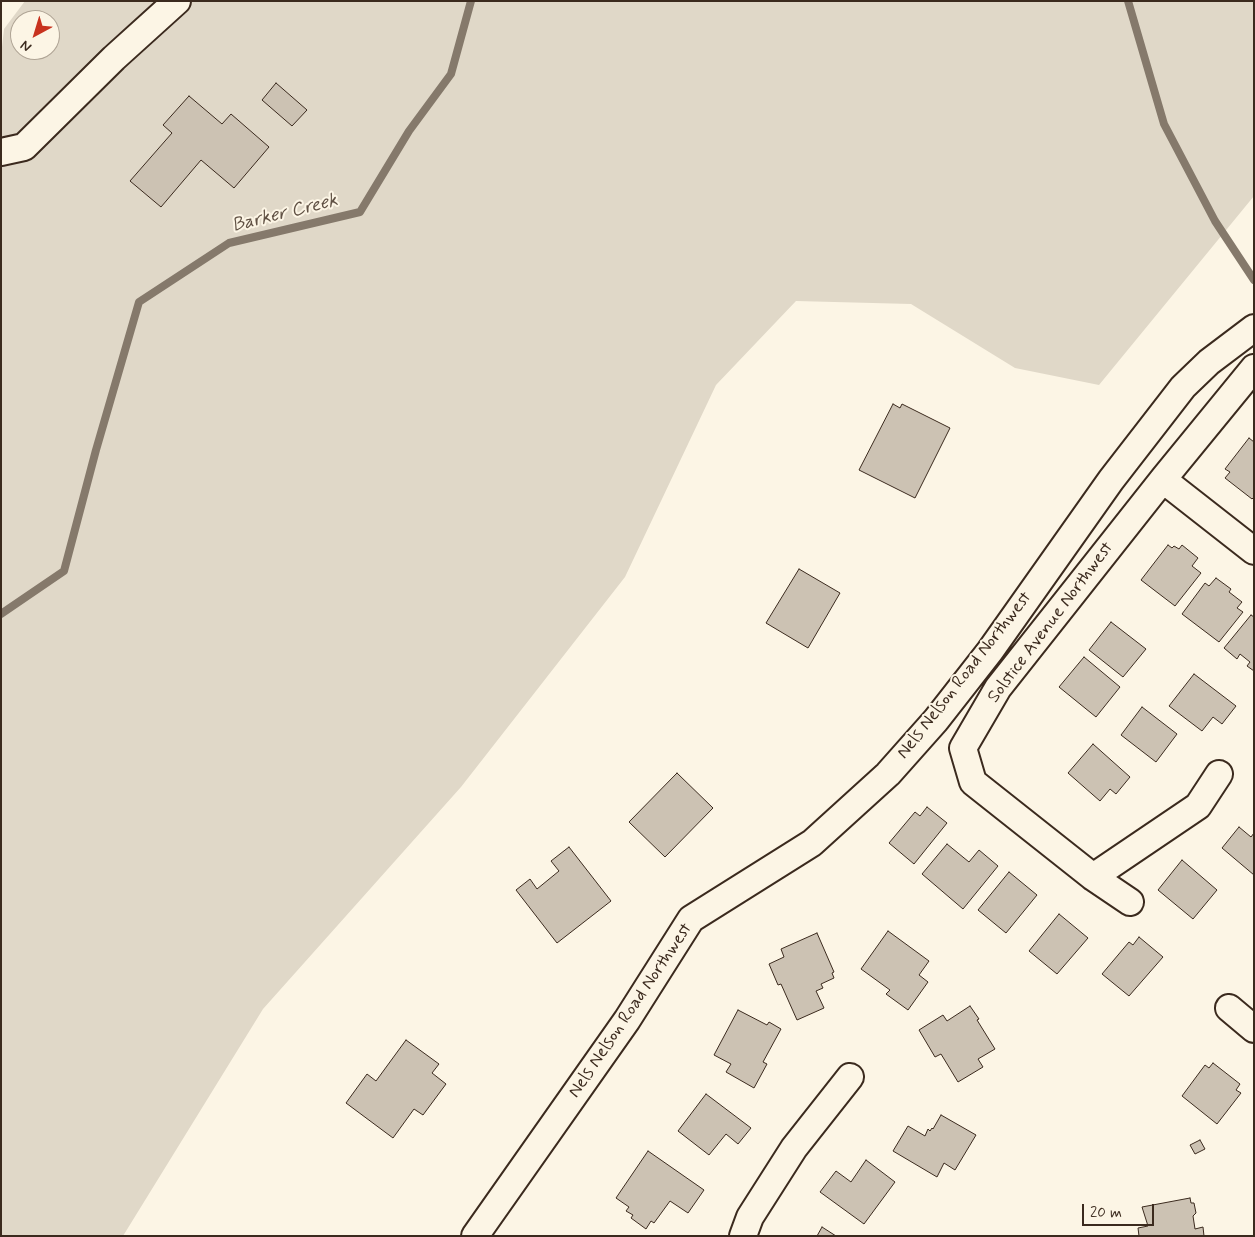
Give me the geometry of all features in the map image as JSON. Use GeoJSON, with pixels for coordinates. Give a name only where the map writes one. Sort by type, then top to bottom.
{"type":"FeatureCollection","features":[{"type":"Feature","properties":{"kind":"street"},"geometry":{"type":"LineString","coordinates":[[1,152],[24,146],[114,58],[176,1]]}},
{"type":"Feature","properties":{"kind":"street","name":"Nels Nelson Road Northwest"},"geometry":{"type":"LineString","coordinates":[[474,1236],[627,1020],[691,919],[812,843],[888,774],[936,720],[990,651],[1111,480],[1183,387],[1209,362],[1254,328]]}},
{"type":"Feature","properties":{"kind":"street","name":"Solstice Avenue Northwest"},"geometry":{"type":"LineString","coordinates":[[1130,902],[1093,877],[973,782],[963,748],[998,688],[1164,478],[1254,368]]}},
{"type":"Feature","properties":{"kind":"street"},"geometry":{"type":"LineString","coordinates":[[1164,478],[1171,486],[1254,551]]}},
{"type":"Feature","properties":{"kind":"street"},"geometry":{"type":"LineString","coordinates":[[1093,877],[1198,806],[1219,774]]}},
{"type":"Feature","properties":{"kind":"street"},"geometry":{"type":"LineString","coordinates":[[1229,1008],[1254,1029]]}},
{"type":"Feature","properties":{"kind":"street"},"geometry":{"type":"LineString","coordinates":[[744,1236],[750,1217],[794,1148],[850,1078]]}},
{"type":"Feature","properties":{"kind":"shaded area"},"geometry":{"type":"Polygon","coordinates":[[[25,1],[1254,1],[1254,196],[1099,385],[1015,368],[911,304],[796,301],[716,385],[625,577],[461,787],[263,1009],[123,1236],[1,1236],[1,56],[4,29],[10,21],[10,60],[60,60],[60,10],[18,10],[25,1]]]}},
{"type":"Feature","properties":{"kind":"building"},"geometry":{"type":"Polygon","coordinates":[[[276,83],[307,110],[292,126],[262,100],[276,83]]]}},
{"type":"Feature","properties":{"kind":"building"},"geometry":{"type":"Polygon","coordinates":[[[189,96],[222,124],[231,114],[269,147],[234,188],[201,160],[161,207],[130,181],[172,133],[163,125],[189,96]]]}},
{"type":"Feature","properties":{"kind":"building"},"geometry":{"type":"Polygon","coordinates":[[[893,404],[900,408],[902,404],[950,428],[915,498],[859,470],[893,404]]]}},
{"type":"Feature","properties":{"kind":"building"},"geometry":{"type":"Polygon","coordinates":[[[1249,438],[1254,442],[1254,497],[1252,499],[1225,478],[1230,472],[1225,469],[1249,438]]]}},
{"type":"Feature","properties":{"kind":"building"},"geometry":{"type":"Polygon","coordinates":[[[1168,545],[1179,549],[1182,545],[1198,558],[1192,566],[1201,573],[1175,606],[1141,580],[1168,545]]]}},
{"type":"Feature","properties":{"kind":"building"},"geometry":{"type":"Polygon","coordinates":[[[799,569],[840,593],[808,648],[766,623],[799,569]]]}},
{"type":"Feature","properties":{"kind":"building"},"geometry":{"type":"Polygon","coordinates":[[[1216,578],[1231,589],[1229,592],[1242,602],[1237,608],[1243,612],[1219,642],[1182,614],[1205,583],[1209,586],[1216,578]]]}},
{"type":"Feature","properties":{"kind":"building"},"geometry":{"type":"Polygon","coordinates":[[[1251,615],[1254,617],[1254,671],[1247,666],[1250,662],[1240,654],[1237,659],[1224,648],[1251,615]]]}},
{"type":"Feature","properties":{"kind":"building"},"geometry":{"type":"Polygon","coordinates":[[[1111,622],[1146,649],[1123,677],[1089,650],[1111,622]]]}},
{"type":"Feature","properties":{"kind":"building"},"geometry":{"type":"Polygon","coordinates":[[[1084,657],[1120,687],[1096,717],[1059,687],[1084,657]]]}},
{"type":"Feature","properties":{"kind":"building"},"geometry":{"type":"Polygon","coordinates":[[[1194,674],[1236,706],[1222,724],[1213,717],[1202,731],[1169,706],[1194,674]]]}},
{"type":"Feature","properties":{"kind":"building"},"geometry":{"type":"Polygon","coordinates":[[[1142,707],[1177,734],[1156,762],[1121,735],[1142,707]]]}},
{"type":"Feature","properties":{"kind":"building"},"geometry":{"type":"Polygon","coordinates":[[[1093,744],[1130,777],[1116,794],[1110,789],[1100,801],[1068,773],[1093,744]]]}},
{"type":"Feature","properties":{"kind":"building"},"geometry":{"type":"Polygon","coordinates":[[[677,773],[713,808],[665,857],[629,822],[677,773]]]}},
{"type":"Feature","properties":{"kind":"building"},"geometry":{"type":"Polygon","coordinates":[[[927,807],[947,823],[914,864],[889,843],[915,812],[920,816],[927,807]]]}},
{"type":"Feature","properties":{"kind":"building"},"geometry":{"type":"Polygon","coordinates":[[[1239,827],[1251,837],[1254,833],[1254,875],[1222,848],[1239,827]]]}},
{"type":"Feature","properties":{"kind":"building"},"geometry":{"type":"Polygon","coordinates":[[[947,844],[969,862],[979,850],[998,866],[963,909],[922,874],[947,844]]]}},
{"type":"Feature","properties":{"kind":"building"},"geometry":{"type":"Polygon","coordinates":[[[569,847],[611,901],[557,943],[516,890],[530,879],[537,889],[559,871],[551,861],[569,847]]]}},
{"type":"Feature","properties":{"kind":"building"},"geometry":{"type":"Polygon","coordinates":[[[1182,860],[1217,890],[1193,919],[1158,890],[1182,860]]]}},
{"type":"Feature","properties":{"kind":"building"},"geometry":{"type":"Polygon","coordinates":[[[1009,872],[1037,895],[1006,933],[978,910],[1009,872]]]}},
{"type":"Feature","properties":{"kind":"building"},"geometry":{"type":"Polygon","coordinates":[[[1059,914],[1088,938],[1057,974],[1029,951],[1059,914]]]}},
{"type":"Feature","properties":{"kind":"building"},"geometry":{"type":"Polygon","coordinates":[[[888,931],[929,961],[919,975],[928,982],[908,1010],[886,994],[890,990],[861,969],[888,931]]]}},
{"type":"Feature","properties":{"kind":"building"},"geometry":{"type":"Polygon","coordinates":[[[817,933],[834,972],[832,973],[834,978],[821,984],[823,988],[816,991],[824,1008],[797,1020],[781,984],[778,985],[769,964],[784,957],[781,949],[817,933]]]}},
{"type":"Feature","properties":{"kind":"building"},"geometry":{"type":"Polygon","coordinates":[[[1139,937],[1163,957],[1129,996],[1102,974],[1129,942],[1133,945],[1139,937]]]}},
{"type":"Feature","properties":{"kind":"building"},"geometry":{"type":"Polygon","coordinates":[[[970,1006],[995,1049],[978,1059],[983,1067],[958,1082],[941,1054],[935,1057],[919,1030],[943,1015],[947,1021],[970,1006]]]}},
{"type":"Feature","properties":{"kind":"building"},"geometry":{"type":"Polygon","coordinates":[[[738,1010],[767,1025],[769,1022],[781,1029],[763,1062],[767,1064],[754,1088],[726,1072],[731,1064],[714,1055],[738,1010]]]}},
{"type":"Feature","properties":{"kind":"building"},"geometry":{"type":"Polygon","coordinates":[[[406,1040],[439,1064],[432,1073],[446,1084],[423,1115],[414,1109],[393,1138],[346,1103],[367,1074],[376,1081],[406,1040]]]}},
{"type":"Feature","properties":{"kind":"building"},"geometry":{"type":"Polygon","coordinates":[[[1213,1063],[1240,1084],[1236,1090],[1241,1093],[1217,1124],[1182,1096],[1205,1065],[1209,1068],[1213,1063]]]}},
{"type":"Feature","properties":{"kind":"building"},"geometry":{"type":"Polygon","coordinates":[[[706,1094],[751,1128],[738,1144],[726,1134],[709,1155],[678,1131],[706,1094]]]}},
{"type":"Feature","properties":{"kind":"building"},"geometry":{"type":"Polygon","coordinates":[[[941,1115],[976,1135],[955,1170],[944,1163],[937,1177],[893,1151],[908,1126],[925,1136],[928,1129],[930,1131],[933,1129],[941,1115]]]}},
{"type":"Feature","properties":{"kind":"building"},"geometry":{"type":"Polygon","coordinates":[[[1200,1140],[1205,1149],[1195,1154],[1190,1145],[1200,1140]]]}},
{"type":"Feature","properties":{"kind":"building"},"geometry":{"type":"Polygon","coordinates":[[[648,1151],[704,1190],[688,1213],[670,1201],[654,1223],[651,1221],[646,1229],[631,1218],[633,1215],[626,1211],[629,1207],[616,1198],[648,1151]]]}},
{"type":"Feature","properties":{"kind":"building"},"geometry":{"type":"Polygon","coordinates":[[[866,1160],[895,1182],[864,1224],[820,1192],[836,1171],[851,1182],[866,1160]]]}},
{"type":"Feature","properties":{"kind":"building"},"geometry":{"type":"Polygon","coordinates":[[[1190,1198],[1191,1203],[1194,1203],[1196,1213],[1193,1216],[1195,1229],[1203,1227],[1204,1236],[1139,1236],[1138,1228],[1148,1226],[1142,1207],[1190,1198]]]}},
{"type":"Feature","properties":{"kind":"building"},"geometry":{"type":"Polygon","coordinates":[[[822,1227],[836,1236],[817,1236],[822,1227]]]}},
{"type":"Feature","properties":{"kind":"waterway","name":"Barker Creek"},"geometry":{"type":"LineString","coordinates":[[1,614],[64,571],[96,450],[139,302],[229,243],[360,212],[409,131],[451,74],[471,1]]}},
{"type":"Feature","properties":{"kind":"waterway"},"geometry":{"type":"LineString","coordinates":[[1128,1],[1164,124],[1215,221],[1254,280]]}}]}
